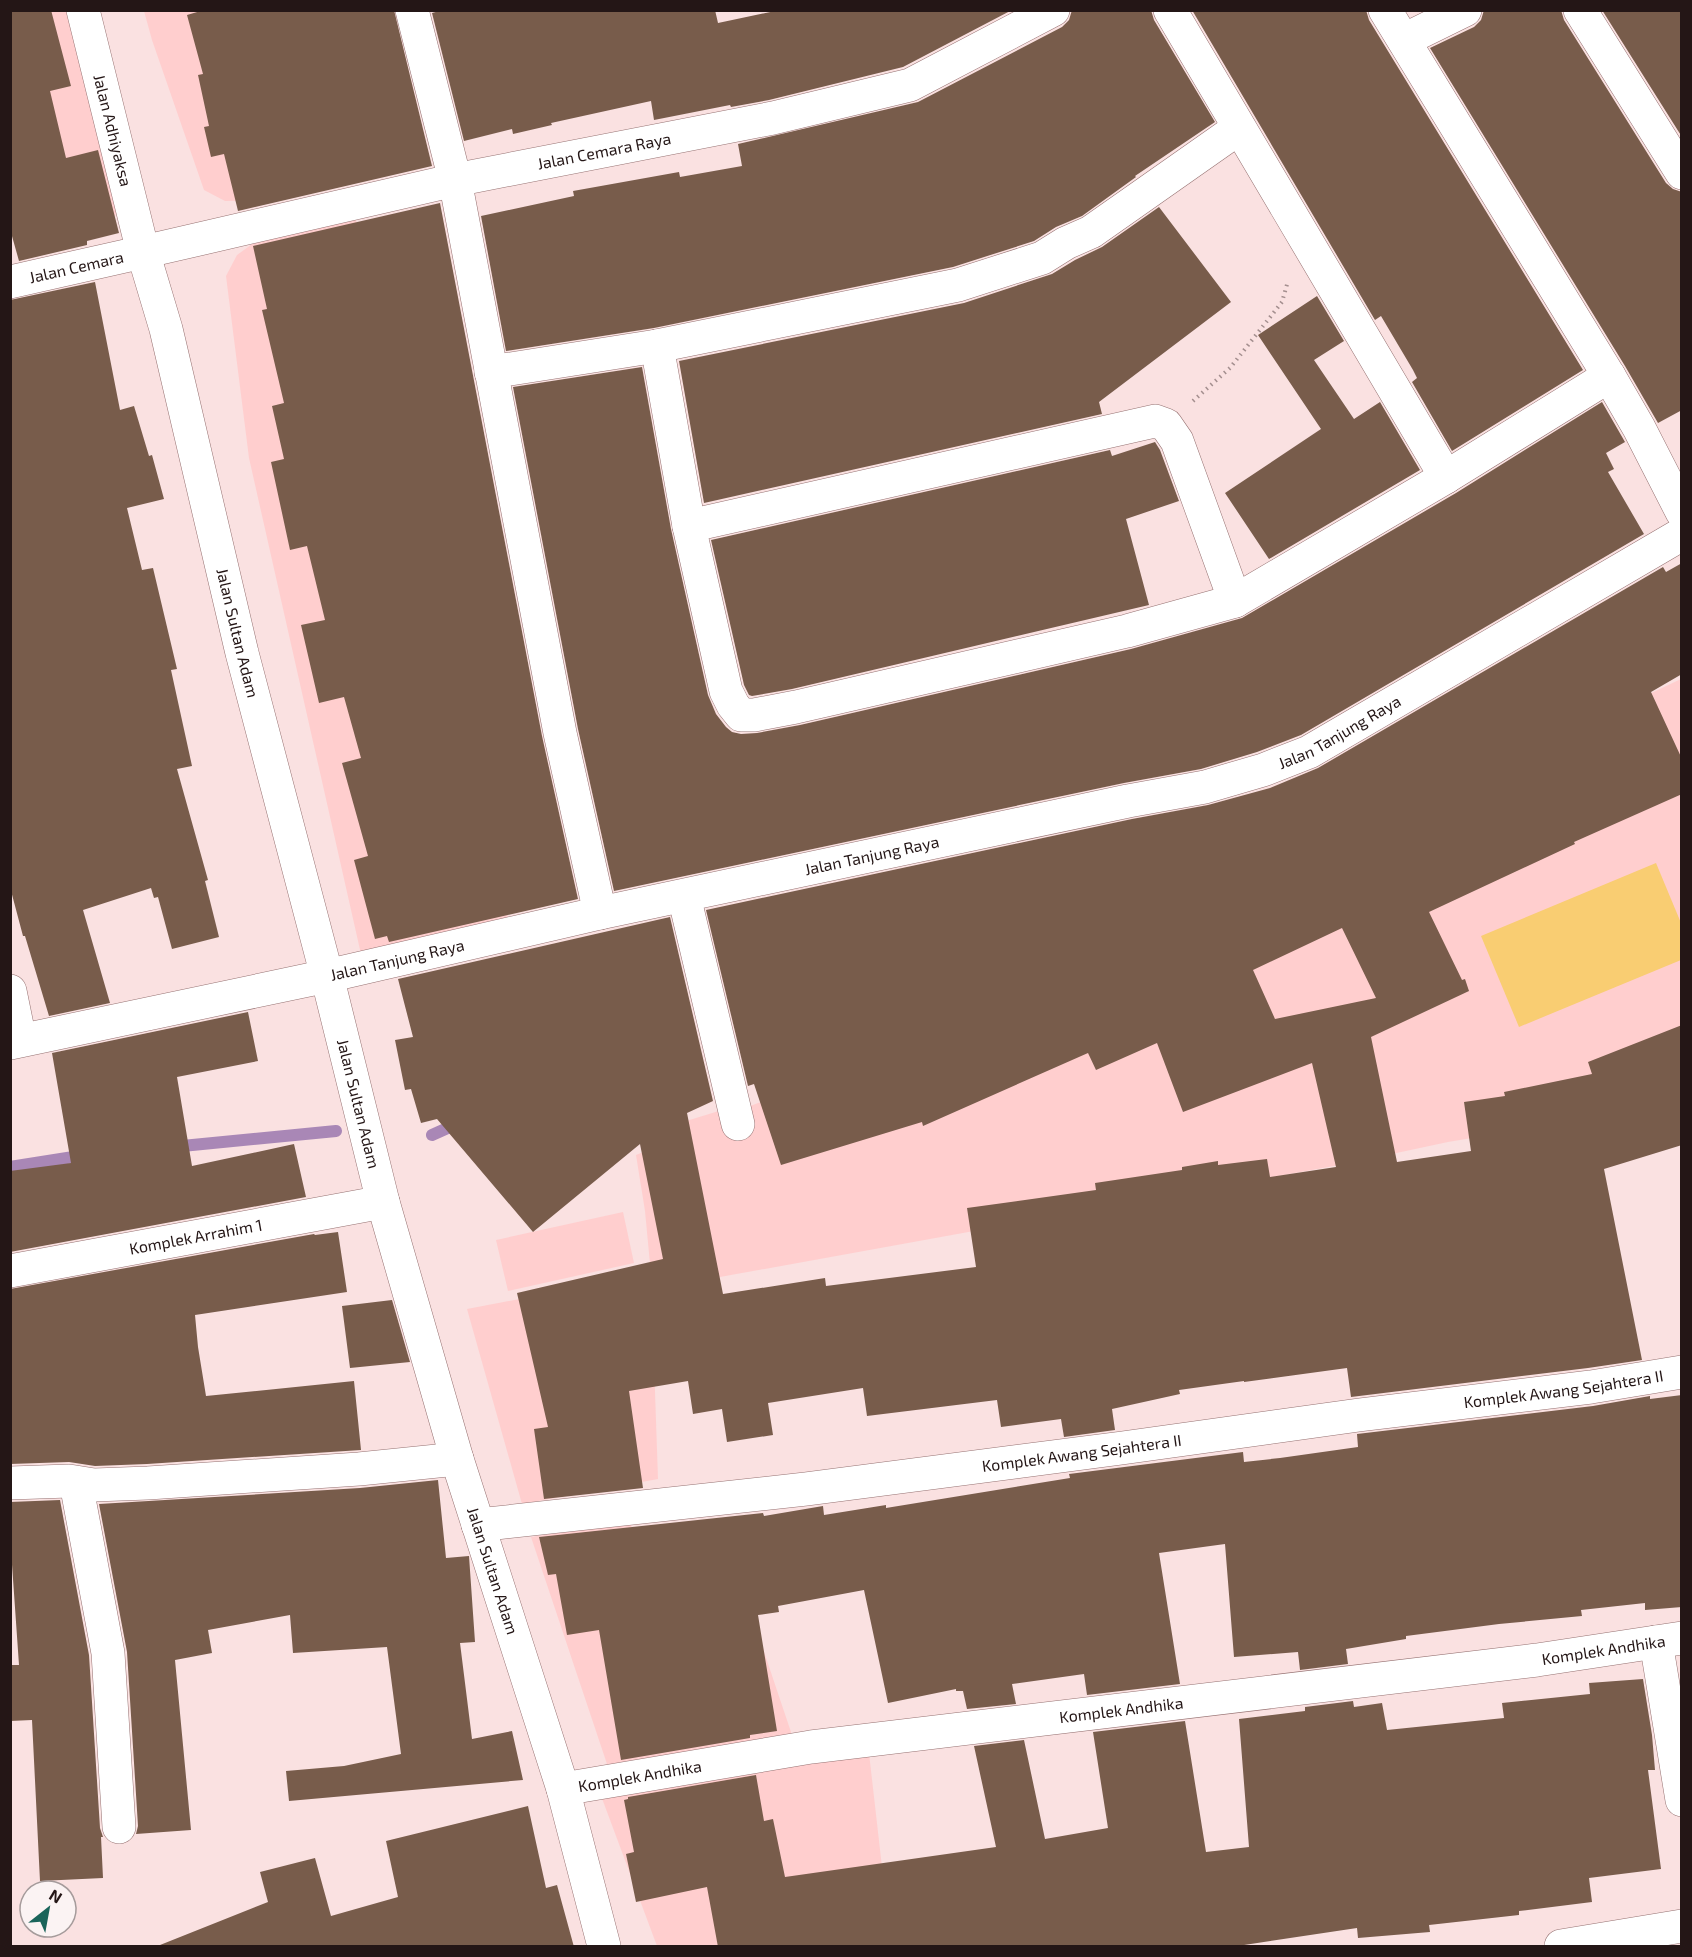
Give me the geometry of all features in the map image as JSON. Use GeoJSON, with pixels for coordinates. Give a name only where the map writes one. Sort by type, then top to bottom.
{"type":"FeatureCollection","features":[{"type":"Feature","properties":{"kind":"street","name":"Jalan Adhiyaksa"},"geometry":{"type":"LineString","coordinates":[[83,10],[143,252]]}},
{"type":"Feature","properties":{"kind":"street"},"geometry":{"type":"LineString","coordinates":[[412,10],[455,180],[560,733],[600,913]]}},
{"type":"Feature","properties":{"kind":"street","name":"Jalan Cemara Raya"},"geometry":{"type":"LineString","coordinates":[[143,252],[455,180],[773,118],[910,84],[1053,10]]}},
{"type":"Feature","properties":{"kind":"street"},"geometry":{"type":"LineString","coordinates":[[1170,10],[1446,477]]}},
{"type":"Feature","properties":{"kind":"street"},"geometry":{"type":"LineString","coordinates":[[1385,10],[1609,376],[1639,428],[1682,512]]}},
{"type":"Feature","properties":{"kind":"street"},"geometry":{"type":"LineString","coordinates":[[1404,40],[1465,10]]}},
{"type":"Feature","properties":{"kind":"street"},"geometry":{"type":"LineString","coordinates":[[1580,10],[1682,173]]}},
{"type":"Feature","properties":{"kind":"street"},"geometry":{"type":"LineString","coordinates":[[491,372],[657,346],[958,285],[1042,258],[1066,243],[1091,232],[1239,128]]}},
{"type":"Feature","properties":{"kind":"street","name":"Jalan Cemara"},"geometry":{"type":"LineString","coordinates":[[10,282],[143,252]]}},
{"type":"Feature","properties":{"kind":"street","name":"Jalan Sultan Adam"},"geometry":{"type":"LineString","coordinates":[[143,252],[166,329],[242,653],[327,976],[382,1202],[457,1459],[563,1789],[604,1947]]}},
{"type":"Feature","properties":{"kind":"street"},"geometry":{"type":"LineString","coordinates":[[657,346],[688,526],[726,691],[732,705],[741,715],[754,715],[796,707],[1127,631],[1235,601],[1446,477],[1609,376]]}},
{"type":"Feature","properties":{"kind":"street"},"geometry":{"type":"LineString","coordinates":[[688,526],[1155,421],[1166,425],[1177,441],[1235,601]]}},
{"type":"Feature","properties":{"kind":"street","name":"Jalan Tanjung Raya"},"geometry":{"type":"LineString","coordinates":[[15,1042],[327,976],[600,913],[1128,801],[1204,787],[1263,770],[1309,752],[1682,534]]}},
{"type":"Feature","properties":{"kind":"street"},"geometry":{"type":"LineString","coordinates":[[684,896],[738,1124]]}},
{"type":"Feature","properties":{"kind":"street"},"geometry":{"type":"LineString","coordinates":[[10,991],[15,1042]]}},
{"type":"Feature","properties":{"kind":"street","name":"Komplek Arrahim 1"},"geometry":{"type":"LineString","coordinates":[[10,1271],[382,1202]]}},
{"type":"Feature","properties":{"kind":"street","name":"Komplek Awang Sejahtera II"},"geometry":{"type":"LineString","coordinates":[[478,1525],[806,1489],[1122,1448],[1359,1414],[1591,1388],[1682,1372]]}},
{"type":"Feature","properties":{"kind":"street"},"geometry":{"type":"LineString","coordinates":[[10,1483],[69,1481],[94,1485],[148,1483],[359,1469],[457,1459]]}},
{"type":"Feature","properties":{"kind":"street"},"geometry":{"type":"LineString","coordinates":[[76,1483],[108,1653],[119,1827]]}},
{"type":"Feature","properties":{"kind":"street"},"geometry":{"type":"LineString","coordinates":[[1669,1640],[1682,1800]]}},
{"type":"Feature","properties":{"kind":"street","name":"Komplek Andhika"},"geometry":{"type":"LineString","coordinates":[[563,1789],[811,1747],[1513,1662],[1669,1640]]}},
{"type":"Feature","properties":{"kind":"street"},"geometry":{"type":"LineString","coordinates":[[1561,1947],[1682,1926]]}},
{"type":"Feature","properties":{"kind":"path"},"geometry":{"type":"LineString","coordinates":[[1166,425],[1230,368],[1282,302],[1291,270]]}},
{"type":"Feature","properties":{"kind":"shaded area"},"geometry":{"type":"Polygon","coordinates":[[[10,11],[77,11],[120,206],[112,221],[15,246],[10,11]]]}},
{"type":"Feature","properties":{"kind":"shaded area"},"geometry":{"type":"Polygon","coordinates":[[[144,11],[315,11],[276,200],[225,201],[204,190],[144,11]]]}},
{"type":"Feature","properties":{"kind":"shaded area"},"geometry":{"type":"Polygon","coordinates":[[[356,220],[509,922],[361,954],[249,458],[226,276],[237,255],[266,234],[356,220]]]}},
{"type":"Feature","properties":{"kind":"shaded area"},"geometry":{"type":"Polygon","coordinates":[[[1681,679],[1681,1094],[1603,1116],[1448,1142],[1345,1164],[659,1288],[651,1275],[658,1479],[522,1504],[467,1309],[651,1274],[645,1211],[636,1155],[646,1151],[683,1122],[722,1110],[753,1105],[922,1038],[1681,679]]]}},
{"type":"Feature","properties":{"kind":"shaded area"},"geometry":{"type":"Polygon","coordinates":[[[1656,863],[1681,923],[1681,960],[1519,1027],[1481,936],[1656,863]]]}},
{"type":"Feature","properties":{"kind":"shaded area"},"geometry":{"type":"Polygon","coordinates":[[[623,1212],[634,1263],[508,1291],[496,1240],[623,1212]]]}},
{"type":"Feature","properties":{"kind":"shaded area"},"geometry":{"type":"Polygon","coordinates":[[[630,1522],[664,1632],[755,1625],[794,1741],[609,1770],[531,1537],[630,1522]]]}},
{"type":"Feature","properties":{"kind":"shaded area"},"geometry":{"type":"Polygon","coordinates":[[[869,1753],[891,1946],[657,1946],[600,1793],[869,1753]]]}},
{"type":"Feature","properties":{"kind":"building"},"geometry":{"type":"Polygon","coordinates":[[[10,10],[51,10],[71,86],[50,91],[66,158],[98,150],[119,233],[87,241],[87,245],[19,261],[10,229],[10,10]]]}},
{"type":"Feature","properties":{"kind":"building"},"geometry":{"type":"Polygon","coordinates":[[[204,10],[394,10],[432,166],[238,211],[224,154],[211,157],[204,127],[209,126],[198,75],[203,74],[187,15],[204,10]]]}},
{"type":"Feature","properties":{"kind":"building"},"geometry":{"type":"Polygon","coordinates":[[[443,10],[715,10],[718,23],[780,10],[1012,10],[903,67],[769,100],[654,120],[651,101],[551,123],[552,125],[513,134],[512,129],[464,141],[432,13],[443,10]]]}},
{"type":"Feature","properties":{"kind":"building"},"geometry":{"type":"Polygon","coordinates":[[[1072,10],[1151,10],[1154,20],[1215,122],[1135,176],[1082,216],[1056,227],[1034,241],[953,267],[654,328],[506,351],[481,216],[574,196],[573,191],[679,172],[680,177],[742,166],[738,144],[918,102],[1062,27],[1069,20],[1072,10]]]}},
{"type":"Feature","properties":{"kind":"building"},"geometry":{"type":"Polygon","coordinates":[[[1192,10],[1366,10],[1369,20],[1583,370],[1452,451],[1412,382],[1417,378],[1413,370],[1381,316],[1375,320],[1192,10]]]}},
{"type":"Feature","properties":{"kind":"building"},"geometry":{"type":"Polygon","coordinates":[[[1484,10],[1561,10],[1564,20],[1666,183],[1682,192],[1682,410],[1658,423],[1430,48],[1474,27],[1481,20],[1484,10]]]}},
{"type":"Feature","properties":{"kind":"building"},"geometry":{"type":"Polygon","coordinates":[[[1602,10],[1682,10],[1682,137],[1602,10]]]}},
{"type":"Feature","properties":{"kind":"building"},"geometry":{"type":"Polygon","coordinates":[[[440,203],[542,736],[578,899],[389,942],[387,936],[375,939],[354,860],[368,856],[342,763],[361,758],[344,697],[319,703],[301,625],[325,620],[307,546],[290,550],[271,462],[284,459],[272,406],[284,403],[262,310],[267,309],[253,246],[440,203]]]}},
{"type":"Feature","properties":{"kind":"building"},"geometry":{"type":"Polygon","coordinates":[[[1159,207],[1231,302],[1099,402],[1102,414],[704,503],[679,361],[964,303],[1052,274],[1102,247],[1159,207]]]}},
{"type":"Feature","properties":{"kind":"building"},"geometry":{"type":"Polygon","coordinates":[[[95,282],[120,410],[134,406],[149,456],[152,455],[164,499],[127,508],[142,570],[153,568],[177,669],[171,670],[192,766],[177,769],[208,880],[205,881],[219,937],[172,949],[158,897],[154,898],[151,888],[83,910],[110,1003],[49,1016],[10,887],[10,300],[95,282]]]}},
{"type":"Feature","properties":{"kind":"building"},"geometry":{"type":"Polygon","coordinates":[[[1317,296],[1344,341],[1314,360],[1354,419],[1380,402],[1420,470],[1269,559],[1225,493],[1321,429],[1258,335],[1317,296]]]}},
{"type":"Feature","properties":{"kind":"building"},"geometry":{"type":"Polygon","coordinates":[[[642,367],[671,529],[708,695],[716,714],[726,727],[732,732],[741,734],[800,725],[1131,649],[1242,618],[1456,493],[1602,402],[1625,442],[1606,453],[1614,469],[1608,472],[1644,534],[1301,735],[1257,752],[1201,769],[1124,783],[614,891],[578,729],[513,387],[642,367]]]}},
{"type":"Feature","properties":{"kind":"building"},"geometry":{"type":"Polygon","coordinates":[[[1155,442],[1179,501],[1126,519],[1149,605],[792,689],[749,695],[744,685],[711,540],[1110,450],[1112,456],[1155,442]]]}},
{"type":"Feature","properties":{"kind":"building"},"geometry":{"type":"Polygon","coordinates":[[[1682,563],[1682,674],[1651,692],[1682,759],[1682,794],[1574,842],[1575,844],[1429,912],[1462,980],[1465,979],[1469,991],[1371,1037],[1397,1162],[1471,1151],[1464,1102],[1505,1096],[1504,1092],[1592,1074],[1588,1062],[1682,1025],[1682,1145],[1604,1169],[1642,1360],[1351,1397],[1347,1368],[1244,1381],[1179,1390],[1180,1394],[1112,1409],[1115,1430],[1064,1437],[1061,1419],[1001,1427],[997,1400],[867,1416],[863,1388],[768,1403],[773,1435],[727,1442],[722,1409],[693,1414],[688,1381],[629,1391],[643,1488],[544,1499],[534,1429],[548,1427],[517,1293],[663,1259],[640,1144],[533,1232],[437,1119],[421,1123],[411,1089],[405,1090],[395,1040],[413,1037],[398,979],[670,917],[713,1101],[687,1113],[723,1294],[825,1278],[826,1286],[976,1267],[967,1208],[1096,1190],[1095,1183],[1182,1170],[1182,1167],[1218,1161],[1218,1165],[1267,1159],[1270,1177],[1336,1167],[1312,1063],[1183,1112],[1157,1043],[1096,1070],[1088,1053],[923,1126],[922,1122],[781,1165],[754,1084],[748,1086],[706,910],[1132,819],[1208,805],[1270,788],[1318,768],[1663,567],[1666,572],[1682,563]],[[1342,928],[1253,970],[1275,1019],[1376,998],[1342,928]]]}},
{"type":"Feature","properties":{"kind":"building"},"geometry":{"type":"Polygon","coordinates":[[[248,1012],[258,1061],[177,1077],[192,1166],[294,1144],[306,1197],[10,1252],[10,1171],[71,1163],[52,1053],[248,1012]]]}},
{"type":"Feature","properties":{"kind":"building"},"geometry":{"type":"Polygon","coordinates":[[[338,1232],[347,1292],[195,1315],[198,1347],[206,1396],[354,1381],[361,1450],[147,1464],[95,1466],[69,1462],[10,1464],[10,1289],[314,1234],[338,1232]]]}},
{"type":"Feature","properties":{"kind":"building"},"geometry":{"type":"Polygon","coordinates":[[[392,1300],[410,1362],[350,1368],[342,1306],[392,1300]]]}},
{"type":"Feature","properties":{"kind":"building"},"geometry":{"type":"Polygon","coordinates":[[[1682,1395],[1682,1607],[1645,1610],[1645,1603],[1581,1610],[1582,1616],[1406,1636],[1406,1639],[1346,1649],[1348,1664],[1300,1670],[1298,1652],[1234,1657],[1225,1544],[1159,1553],[1180,1684],[1087,1695],[1084,1674],[1012,1684],[1016,1704],[967,1709],[963,1691],[956,1691],[956,1689],[888,1703],[864,1590],[778,1606],[779,1612],[758,1615],[777,1731],[750,1735],[750,1738],[621,1760],[599,1630],[567,1635],[556,1574],[548,1575],[539,1537],[763,1513],[764,1516],[823,1506],[824,1515],[886,1505],[886,1508],[1070,1478],[1069,1474],[1243,1452],[1244,1462],[1280,1458],[1358,1447],[1357,1434],[1593,1406],[1650,1396],[1650,1399],[1682,1395]]]}},
{"type":"Feature","properties":{"kind":"building"},"geometry":{"type":"Polygon","coordinates":[[[438,1480],[446,1558],[469,1556],[475,1642],[460,1643],[472,1739],[512,1731],[523,1780],[289,1801],[286,1771],[344,1766],[401,1754],[387,1647],[293,1653],[290,1615],[208,1630],[212,1653],[175,1660],[191,1830],[136,1834],[138,1826],[127,1652],[99,1504],[360,1488],[438,1480]]]}},
{"type":"Feature","properties":{"kind":"building"},"geometry":{"type":"Polygon","coordinates":[[[60,1500],[89,1655],[100,1828],[103,1837],[101,1837],[103,1878],[40,1879],[32,1720],[10,1721],[10,1665],[19,1665],[10,1536],[10,1502],[60,1500]]]}},
{"type":"Feature","properties":{"kind":"building"},"geometry":{"type":"Polygon","coordinates":[[[1643,1679],[1652,1735],[1655,1770],[1648,1770],[1661,1869],[1589,1878],[1592,1902],[1519,1911],[1519,1915],[1429,1925],[1430,1932],[1358,1938],[1357,1928],[1231,1947],[718,1947],[707,1887],[636,1902],[626,1854],[634,1852],[624,1800],[628,1797],[756,1775],[764,1821],[773,1819],[785,1877],[996,1847],[974,1746],[1024,1740],[1045,1839],[1108,1828],[1093,1732],[1185,1721],[1206,1852],[1249,1847],[1239,1719],[1305,1711],[1305,1707],[1353,1701],[1354,1707],[1382,1703],[1387,1730],[1504,1718],[1502,1703],[1590,1694],[1589,1683],[1643,1679]]]}},
{"type":"Feature","properties":{"kind":"building"},"geometry":{"type":"Polygon","coordinates":[[[528,1806],[546,1888],[557,1885],[574,1947],[161,1947],[160,1945],[268,1902],[260,1872],[315,1858],[331,1916],[398,1897],[386,1841],[528,1806]]]}},
{"type":"Feature","properties":{"kind":"waterway"},"geometry":{"type":"LineString","coordinates":[[432,1135],[461,1122]]}},
{"type":"Feature","properties":{"kind":"waterway"},"geometry":{"type":"LineString","coordinates":[[172,1147],[336,1131]]}},
{"type":"Feature","properties":{"kind":"waterway"},"geometry":{"type":"LineString","coordinates":[[10,1167],[86,1155]]}}]}
